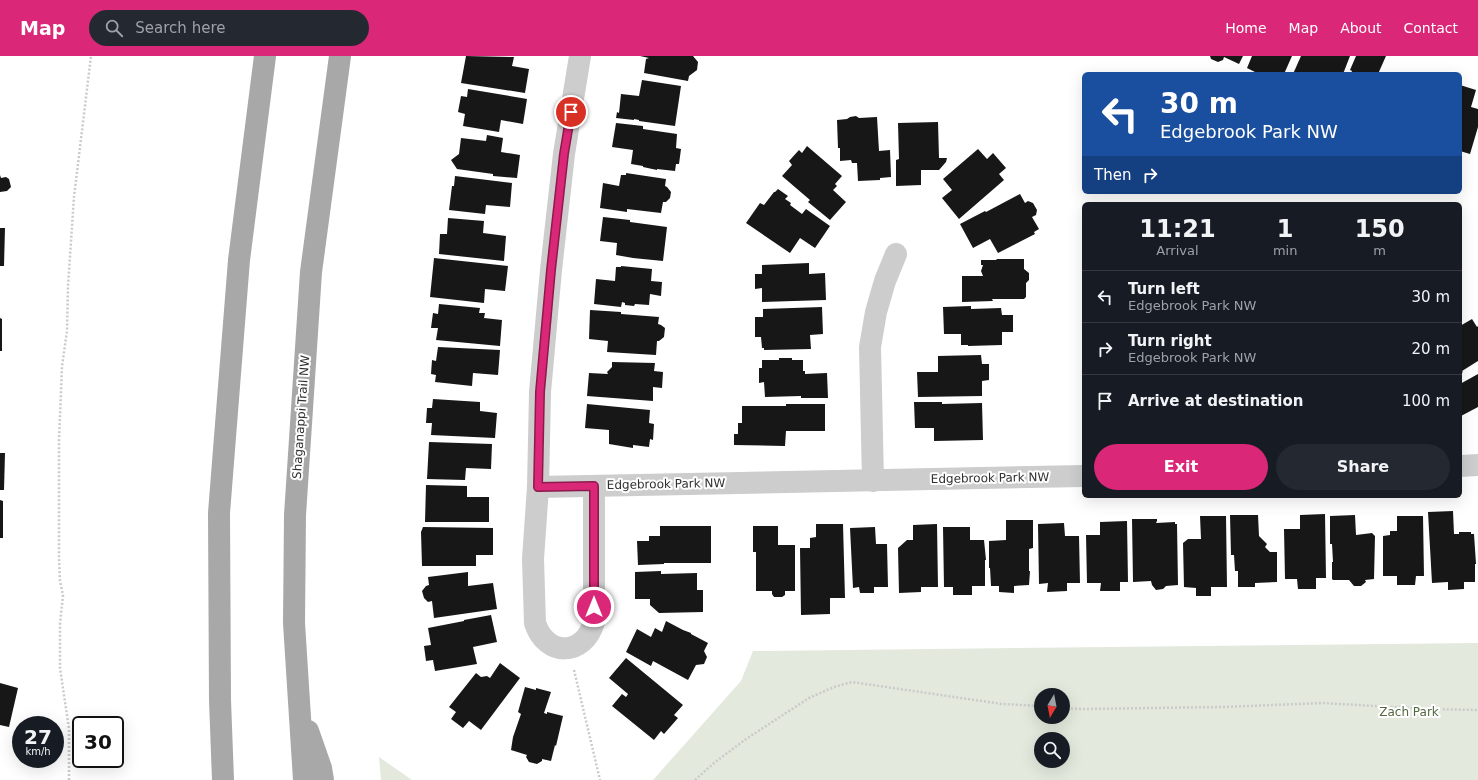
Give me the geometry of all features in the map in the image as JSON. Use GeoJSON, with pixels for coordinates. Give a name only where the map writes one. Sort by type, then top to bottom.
{"type":"FeatureCollection","features":[{"type":"Feature","properties":{"kind":"main road"},"geometry":{"type":"LineString","coordinates":[[223,780],[220,700],[219,513],[239,260],[265,56]]}},
{"type":"Feature","properties":{"kind":"main road","name":"Shaganappi Trail NW"},"geometry":{"type":"LineString","coordinates":[[304,780],[294,623],[295,515],[311,272],[340,56]]}},
{"type":"Feature","properties":{"kind":"main road"},"geometry":{"type":"LineString","coordinates":[[300,708],[321,768],[322,780]]}},
{"type":"Feature","properties":{"kind":"street"},"geometry":{"type":"LineString","coordinates":[[580,56],[564,154],[551,270],[540,392],[538,487],[533,559],[534,623],[543,639],[550,645],[559,648],[578,646],[586,640],[592,632],[594,622],[594,486]]}},
{"type":"Feature","properties":{"kind":"street"},"geometry":{"type":"LineString","coordinates":[[873,481],[870,347],[876,312],[885,281],[896,254]]}},
{"type":"Feature","properties":{"kind":"street"},"geometry":{"type":"LineString","coordinates":[[1462,466],[1478,465]]}},
{"type":"Feature","properties":{"kind":"street","name":"Edgebrook Park NW"},"geometry":{"type":"LineString","coordinates":[[538,487],[1082,476]]}},
{"type":"Feature","properties":{"kind":"path"},"geometry":{"type":"LineString","coordinates":[[68,780],[69,729],[60,668],[60,624],[63,595],[60,581],[59,558],[59,441],[62,366],[67,331],[68,286],[74,197],[92,56]]}},
{"type":"Feature","properties":{"kind":"path"},"geometry":{"type":"LineString","coordinates":[[568,648],[600,780]]}},
{"type":"Feature","properties":{"kind":"path"},"geometry":{"type":"LineString","coordinates":[[695,780],[714,763],[746,739],[809,698],[834,687],[852,682],[1002,704],[1034,706]]}},
{"type":"Feature","properties":{"kind":"path"},"geometry":{"type":"LineString","coordinates":[[1070,708],[1207,707],[1323,703],[1427,709],[1478,710]]}},
{"type":"Feature","properties":{"kind":"green space","name":"Zach Park"},"geometry":{"type":"Polygon","coordinates":[[[1478,643],[1478,780],[653,780],[741,681],[753,651],[1478,643]]]}},
{"type":"Feature","properties":{"kind":"green space"},"geometry":{"type":"Polygon","coordinates":[[[379,757],[412,780],[381,780],[379,757]]]}},
{"type":"Feature","properties":{"kind":"building"},"geometry":{"type":"Polygon","coordinates":[[[466,56],[514,57],[512,66],[529,69],[525,93],[461,83],[466,56]]]}},
{"type":"Feature","properties":{"kind":"building"},"geometry":{"type":"Polygon","coordinates":[[[640,56],[693,56],[698,62],[697,70],[689,76],[688,81],[644,73],[646,59],[649,58],[640,56]]]}},
{"type":"Feature","properties":{"kind":"building"},"geometry":{"type":"Polygon","coordinates":[[[1210,56],[1243,56],[1239,64],[1224,57],[1223,60],[1218,62],[1211,59],[1210,56]]]}},
{"type":"Feature","properties":{"kind":"building"},"geometry":{"type":"Polygon","coordinates":[[[1252,56],[1292,56],[1285,72],[1255,72],[1247,68],[1252,56]]]}},
{"type":"Feature","properties":{"kind":"building"},"geometry":{"type":"Polygon","coordinates":[[[1301,56],[1350,56],[1344,72],[1294,72],[1301,56]]]}},
{"type":"Feature","properties":{"kind":"building"},"geometry":{"type":"Polygon","coordinates":[[[1356,56],[1386,56],[1379,72],[1352,72],[1350,70],[1356,56]]]}},
{"type":"Feature","properties":{"kind":"building"},"geometry":{"type":"Polygon","coordinates":[[[642,80],[681,86],[675,126],[634,119],[616,118],[617,112],[619,113],[621,94],[639,96],[642,80]]]}},
{"type":"Feature","properties":{"kind":"building"},"geometry":{"type":"Polygon","coordinates":[[[1462,86],[1476,90],[1471,107],[1478,109],[1478,127],[1470,154],[1462,152],[1462,86]]]}},
{"type":"Feature","properties":{"kind":"building"},"geometry":{"type":"Polygon","coordinates":[[[468,89],[527,99],[523,124],[501,120],[499,132],[463,126],[465,114],[458,112],[461,96],[467,97],[468,89]]]}},
{"type":"Feature","properties":{"kind":"building"},"geometry":{"type":"Polygon","coordinates":[[[856,116],[859,118],[877,117],[879,151],[890,150],[891,177],[880,178],[880,180],[858,181],[857,163],[852,163],[851,160],[840,161],[837,120],[856,116]]]}},
{"type":"Feature","properties":{"kind":"building"},"geometry":{"type":"Polygon","coordinates":[[[938,122],[939,158],[947,158],[946,162],[939,170],[921,170],[921,185],[896,186],[896,160],[899,159],[898,123],[938,122]]]}},
{"type":"Feature","properties":{"kind":"building"},"geometry":{"type":"Polygon","coordinates":[[[616,123],[643,126],[643,129],[677,134],[676,148],[681,149],[679,164],[676,164],[675,171],[657,170],[631,164],[633,150],[612,147],[616,123]]]}},
{"type":"Feature","properties":{"kind":"building"},"geometry":{"type":"Polygon","coordinates":[[[487,135],[503,138],[501,152],[520,155],[517,178],[493,176],[493,174],[457,169],[451,160],[459,154],[461,138],[486,141],[487,135]]]}},
{"type":"Feature","properties":{"kind":"building"},"geometry":{"type":"Polygon","coordinates":[[[807,146],[842,176],[835,184],[837,186],[833,190],[846,202],[830,220],[808,202],[810,200],[782,176],[792,165],[789,161],[799,150],[802,153],[807,146]]]}},
{"type":"Feature","properties":{"kind":"building"},"geometry":{"type":"Polygon","coordinates":[[[978,149],[987,159],[993,153],[1006,168],[999,174],[1004,180],[959,219],[942,198],[952,190],[943,179],[978,149]]]}},
{"type":"Feature","properties":{"kind":"building"},"geometry":{"type":"Polygon","coordinates":[[[626,173],[666,179],[665,186],[671,192],[670,198],[666,202],[663,202],[661,213],[627,209],[627,212],[600,208],[603,183],[619,186],[621,175],[626,175],[626,173]]]}},
{"type":"Feature","properties":{"kind":"building"},"geometry":{"type":"Polygon","coordinates":[[[0,175],[1,178],[6,177],[9,179],[11,187],[7,191],[0,192],[0,175]]]}},
{"type":"Feature","properties":{"kind":"building"},"geometry":{"type":"Polygon","coordinates":[[[455,176],[512,183],[510,207],[486,205],[485,214],[449,210],[452,186],[454,186],[455,176]]]}},
{"type":"Feature","properties":{"kind":"building"},"geometry":{"type":"Polygon","coordinates":[[[778,189],[788,196],[785,199],[791,203],[790,205],[802,214],[806,209],[830,226],[815,248],[800,238],[790,253],[746,223],[760,203],[764,205],[778,189]]]}},
{"type":"Feature","properties":{"kind":"building"},"geometry":{"type":"Polygon","coordinates":[[[1020,194],[1025,203],[1028,201],[1033,203],[1037,210],[1036,215],[1032,217],[1039,229],[1034,232],[1035,234],[998,253],[990,239],[973,248],[960,224],[1020,194]]]}},
{"type":"Feature","properties":{"kind":"building"},"geometry":{"type":"Polygon","coordinates":[[[603,217],[630,220],[630,222],[667,227],[663,261],[616,255],[617,243],[600,241],[603,217]]]}},
{"type":"Feature","properties":{"kind":"building"},"geometry":{"type":"Polygon","coordinates":[[[448,218],[484,221],[483,233],[506,236],[504,261],[439,254],[440,234],[447,234],[448,218]]]}},
{"type":"Feature","properties":{"kind":"building"},"geometry":{"type":"Polygon","coordinates":[[[0,228],[5,228],[4,266],[0,266],[0,228]]]}},
{"type":"Feature","properties":{"kind":"building"},"geometry":{"type":"Polygon","coordinates":[[[434,258],[508,266],[505,291],[485,289],[484,303],[430,297],[434,258]]]}},
{"type":"Feature","properties":{"kind":"building"},"geometry":{"type":"Polygon","coordinates":[[[996,259],[1024,259],[1024,269],[1029,273],[1029,280],[1026,283],[1026,297],[1024,299],[992,299],[993,301],[962,302],[962,276],[983,276],[981,271],[983,265],[981,265],[981,260],[997,260],[996,259]]]}},
{"type":"Feature","properties":{"kind":"building"},"geometry":{"type":"Polygon","coordinates":[[[809,263],[809,274],[825,273],[826,300],[762,302],[762,288],[755,289],[755,274],[762,274],[762,265],[809,263]]]}},
{"type":"Feature","properties":{"kind":"building"},"geometry":{"type":"Polygon","coordinates":[[[621,266],[652,269],[651,281],[662,282],[661,296],[650,294],[649,305],[625,305],[625,303],[622,302],[621,307],[594,304],[596,279],[615,281],[616,267],[621,266]]]}},
{"type":"Feature","properties":{"kind":"building"},"geometry":{"type":"Polygon","coordinates":[[[439,304],[480,308],[479,313],[485,313],[484,318],[502,320],[500,346],[436,340],[438,328],[431,328],[433,313],[438,314],[439,304]]]}},
{"type":"Feature","properties":{"kind":"building"},"geometry":{"type":"Polygon","coordinates":[[[971,306],[971,309],[1001,308],[1002,315],[1013,315],[1013,332],[1002,332],[1002,345],[961,345],[961,334],[944,334],[943,307],[971,306]]]}},
{"type":"Feature","properties":{"kind":"building"},"geometry":{"type":"Polygon","coordinates":[[[822,307],[823,334],[810,335],[811,349],[764,350],[764,348],[762,348],[761,337],[755,337],[755,317],[763,317],[763,309],[822,307]]]}},
{"type":"Feature","properties":{"kind":"building"},"geometry":{"type":"Polygon","coordinates":[[[590,310],[659,317],[658,324],[665,328],[664,337],[657,341],[656,355],[607,352],[608,341],[589,339],[590,310]]]}},
{"type":"Feature","properties":{"kind":"building"},"geometry":{"type":"Polygon","coordinates":[[[0,318],[2,319],[2,351],[0,351],[0,318]]]}},
{"type":"Feature","properties":{"kind":"building"},"geometry":{"type":"Polygon","coordinates":[[[1472,319],[1477,327],[1478,326],[1478,361],[1462,371],[1462,325],[1472,319]]]}},
{"type":"Feature","properties":{"kind":"building"},"geometry":{"type":"Polygon","coordinates":[[[438,347],[500,350],[498,375],[473,373],[472,386],[435,382],[436,375],[431,374],[432,360],[436,361],[438,347]]]}},
{"type":"Feature","properties":{"kind":"building"},"geometry":{"type":"Polygon","coordinates":[[[981,355],[982,364],[989,364],[989,380],[982,381],[982,396],[918,397],[917,372],[938,372],[938,356],[981,355]]]}},
{"type":"Feature","properties":{"kind":"building"},"geometry":{"type":"Polygon","coordinates":[[[779,358],[803,360],[803,371],[805,371],[805,374],[827,373],[828,398],[801,398],[801,396],[765,397],[764,382],[759,383],[759,368],[762,368],[762,360],[779,360],[779,358]]]}},
{"type":"Feature","properties":{"kind":"building"},"geometry":{"type":"Polygon","coordinates":[[[612,362],[655,363],[654,371],[663,372],[662,388],[653,387],[653,401],[587,396],[589,373],[608,374],[607,372],[612,367],[612,362]]]}},
{"type":"Feature","properties":{"kind":"building"},"geometry":{"type":"Polygon","coordinates":[[[1478,374],[1478,407],[1462,415],[1462,383],[1478,374]]]}},
{"type":"Feature","properties":{"kind":"building"},"geometry":{"type":"Polygon","coordinates":[[[433,399],[480,402],[480,411],[497,413],[495,438],[431,435],[432,423],[426,423],[427,408],[432,408],[433,399]]]}},
{"type":"Feature","properties":{"kind":"building"},"geometry":{"type":"Polygon","coordinates":[[[914,402],[942,402],[942,404],[982,403],[983,440],[934,441],[934,428],[915,428],[914,402]]]}},
{"type":"Feature","properties":{"kind":"building"},"geometry":{"type":"Polygon","coordinates":[[[587,404],[650,410],[649,423],[654,424],[653,440],[650,439],[649,447],[633,445],[633,448],[609,444],[609,430],[585,428],[587,404]]]}},
{"type":"Feature","properties":{"kind":"building"},"geometry":{"type":"Polygon","coordinates":[[[786,404],[825,404],[825,431],[786,431],[785,446],[734,445],[734,434],[738,434],[738,423],[742,423],[742,406],[786,406],[786,404]]]}},
{"type":"Feature","properties":{"kind":"building"},"geometry":{"type":"Polygon","coordinates":[[[429,442],[492,444],[491,469],[466,468],[465,480],[427,479],[429,442]]]}},
{"type":"Feature","properties":{"kind":"building"},"geometry":{"type":"Polygon","coordinates":[[[0,453],[5,453],[4,490],[0,490],[0,453]]]}},
{"type":"Feature","properties":{"kind":"building"},"geometry":{"type":"Polygon","coordinates":[[[426,485],[467,486],[467,497],[489,497],[489,522],[425,522],[426,485]]]}},
{"type":"Feature","properties":{"kind":"building"},"geometry":{"type":"Polygon","coordinates":[[[0,500],[3,501],[3,538],[0,538],[0,500]]]}},
{"type":"Feature","properties":{"kind":"building"},"geometry":{"type":"Polygon","coordinates":[[[1453,511],[1454,534],[1459,534],[1459,532],[1471,532],[1471,534],[1474,534],[1476,564],[1475,582],[1464,582],[1464,589],[1448,590],[1448,582],[1432,583],[1428,512],[1453,511]]]}},
{"type":"Feature","properties":{"kind":"building"},"geometry":{"type":"Polygon","coordinates":[[[1325,514],[1326,578],[1316,578],[1316,589],[1298,589],[1297,579],[1285,579],[1284,529],[1300,529],[1300,515],[1325,514]]]}},
{"type":"Feature","properties":{"kind":"building"},"geometry":{"type":"Polygon","coordinates":[[[1230,515],[1258,515],[1259,536],[1267,544],[1265,547],[1270,552],[1277,552],[1277,582],[1255,583],[1255,587],[1238,587],[1238,571],[1235,571],[1234,555],[1231,555],[1230,515]]]}},
{"type":"Feature","properties":{"kind":"building"},"geometry":{"type":"Polygon","coordinates":[[[1355,515],[1356,535],[1372,533],[1375,536],[1374,579],[1365,580],[1366,582],[1361,586],[1354,586],[1349,580],[1332,579],[1333,562],[1332,544],[1330,544],[1330,516],[1355,515]]]}},
{"type":"Feature","properties":{"kind":"building"},"geometry":{"type":"Polygon","coordinates":[[[1200,516],[1226,516],[1227,587],[1211,587],[1211,596],[1196,596],[1196,588],[1184,587],[1183,543],[1188,539],[1201,539],[1200,516]]]}},
{"type":"Feature","properties":{"kind":"building"},"geometry":{"type":"Polygon","coordinates":[[[1397,516],[1423,516],[1424,576],[1416,576],[1415,585],[1397,585],[1397,576],[1383,576],[1383,536],[1390,535],[1390,531],[1397,531],[1397,516]]]}},
{"type":"Feature","properties":{"kind":"building"},"geometry":{"type":"Polygon","coordinates":[[[1132,519],[1157,519],[1156,523],[1175,522],[1175,524],[1177,524],[1178,585],[1166,586],[1163,589],[1156,590],[1151,581],[1133,582],[1132,519]]]}},
{"type":"Feature","properties":{"kind":"building"},"geometry":{"type":"Polygon","coordinates":[[[1006,520],[1033,520],[1033,548],[1029,549],[1029,585],[1014,586],[1014,593],[999,592],[999,586],[991,586],[989,568],[989,541],[1006,540],[1006,520]]]}},
{"type":"Feature","properties":{"kind":"building"},"geometry":{"type":"Polygon","coordinates":[[[1127,521],[1128,582],[1120,582],[1120,591],[1100,591],[1101,583],[1087,583],[1086,535],[1100,535],[1100,522],[1127,521]]]}},
{"type":"Feature","properties":{"kind":"building"},"geometry":{"type":"Polygon","coordinates":[[[1064,523],[1065,536],[1079,536],[1080,583],[1067,583],[1067,591],[1047,592],[1048,583],[1039,584],[1038,524],[1064,523]]]}},
{"type":"Feature","properties":{"kind":"building"},"geometry":{"type":"Polygon","coordinates":[[[816,524],[843,524],[845,598],[830,598],[830,614],[801,615],[800,548],[810,548],[810,538],[816,537],[816,524]]]}},
{"type":"Feature","properties":{"kind":"building"},"geometry":{"type":"Polygon","coordinates":[[[937,524],[938,587],[921,587],[921,592],[899,593],[898,548],[907,540],[913,540],[913,525],[937,524]]]}},
{"type":"Feature","properties":{"kind":"building"},"geometry":{"type":"Polygon","coordinates":[[[660,526],[711,526],[711,563],[664,563],[638,565],[637,541],[649,541],[649,536],[660,536],[660,526]]]}},
{"type":"Feature","properties":{"kind":"building"},"geometry":{"type":"Polygon","coordinates":[[[753,526],[778,526],[778,545],[795,545],[795,591],[785,591],[785,595],[782,597],[774,597],[772,591],[756,591],[756,552],[753,552],[753,526]]]}},
{"type":"Feature","properties":{"kind":"building"},"geometry":{"type":"Polygon","coordinates":[[[423,527],[493,528],[493,555],[476,555],[476,566],[422,566],[421,532],[423,527]]]}},
{"type":"Feature","properties":{"kind":"building"},"geometry":{"type":"Polygon","coordinates":[[[875,527],[876,544],[887,544],[888,587],[874,587],[874,593],[860,593],[859,587],[853,588],[850,528],[875,527]]]}},
{"type":"Feature","properties":{"kind":"building"},"geometry":{"type":"Polygon","coordinates":[[[943,527],[970,527],[970,540],[984,540],[986,560],[985,586],[972,586],[972,595],[953,595],[953,587],[944,587],[943,527]]]}},
{"type":"Feature","properties":{"kind":"building"},"geometry":{"type":"Polygon","coordinates":[[[661,571],[661,574],[697,573],[697,590],[703,590],[703,612],[659,613],[650,605],[650,599],[635,599],[635,572],[661,571]]]}},
{"type":"Feature","properties":{"kind":"building"},"geometry":{"type":"Polygon","coordinates":[[[468,572],[468,586],[493,583],[497,609],[434,618],[432,601],[428,602],[424,598],[422,591],[429,585],[428,577],[468,572]]]}},
{"type":"Feature","properties":{"kind":"building"},"geometry":{"type":"Polygon","coordinates":[[[491,615],[497,642],[473,647],[477,664],[435,671],[433,660],[426,661],[424,646],[431,645],[428,628],[491,615]]]}},
{"type":"Feature","properties":{"kind":"building"},"geometry":{"type":"Polygon","coordinates":[[[666,621],[708,643],[704,651],[707,657],[704,664],[696,665],[688,680],[653,661],[651,666],[626,652],[637,629],[651,637],[655,628],[662,632],[666,621]]]}},
{"type":"Feature","properties":{"kind":"building"},"geometry":{"type":"Polygon","coordinates":[[[626,658],[683,705],[674,715],[678,718],[664,734],[661,731],[654,740],[612,706],[622,694],[626,697],[628,694],[609,678],[626,658]]]}},
{"type":"Feature","properties":{"kind":"building"},"geometry":{"type":"Polygon","coordinates":[[[500,663],[520,678],[481,730],[469,721],[463,728],[451,719],[456,712],[449,707],[476,673],[481,677],[487,676],[490,678],[500,663]]]}},
{"type":"Feature","properties":{"kind":"building"},"geometry":{"type":"Polygon","coordinates":[[[0,683],[18,688],[9,727],[0,725],[0,683]]]}},
{"type":"Feature","properties":{"kind":"building"},"geometry":{"type":"Polygon","coordinates":[[[525,687],[551,692],[544,713],[547,714],[547,712],[563,716],[551,761],[542,759],[542,761],[537,764],[529,762],[526,757],[527,755],[511,750],[513,737],[521,714],[518,712],[525,687]]]}},
{"type":"Feature","properties":{"kind":"route"},"geometry":{"type":"LineString","coordinates":[[571,112],[564,154],[551,270],[540,392],[538,487],[594,486],[594,607]]}}]}
